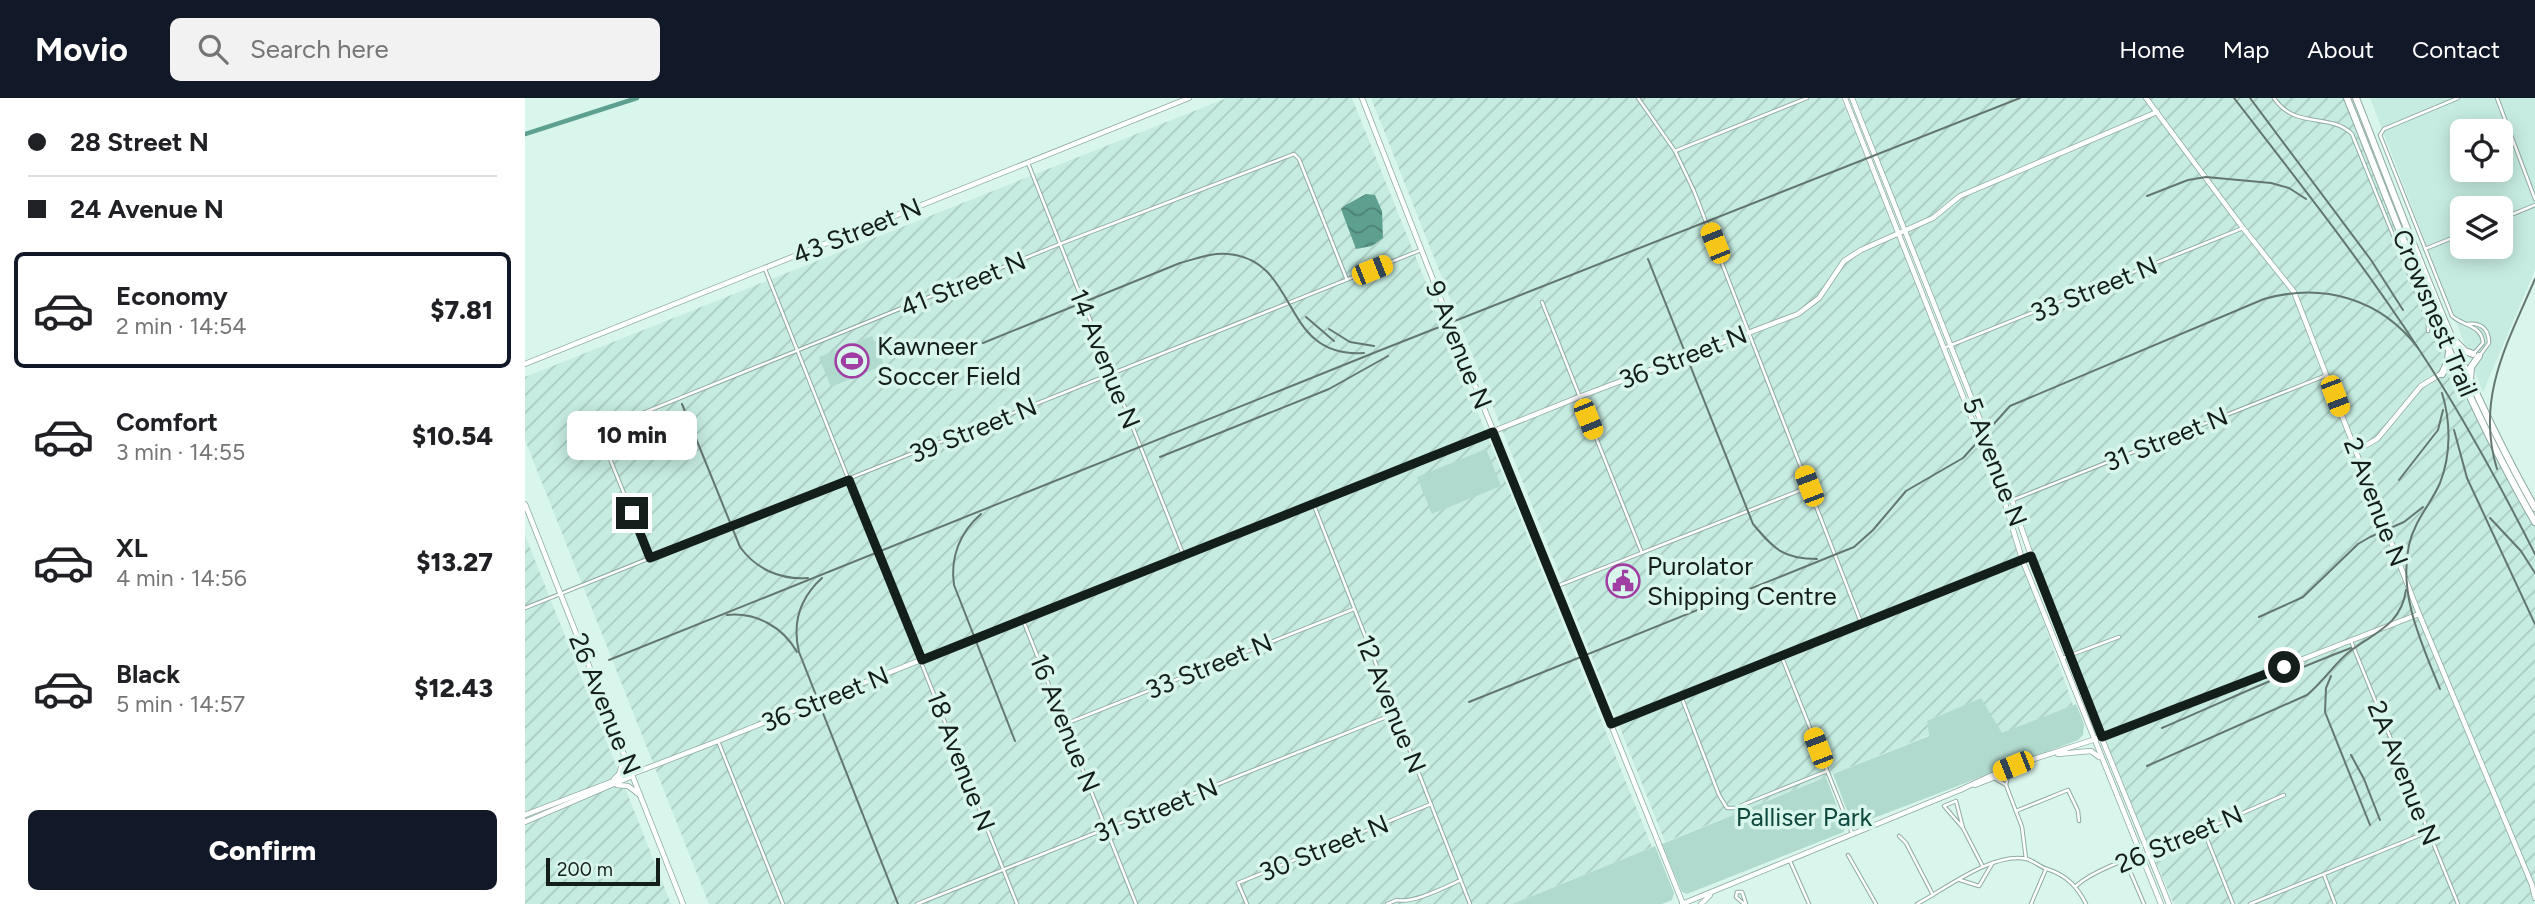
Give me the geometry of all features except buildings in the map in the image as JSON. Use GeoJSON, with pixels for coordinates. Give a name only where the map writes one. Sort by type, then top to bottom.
{"type":"FeatureCollection","features":[{"type":"Feature","properties":{"kind":"highway","name":"Crowsnest Trail"},"geometry":{"type":"LineString","coordinates":[[2347,98],[2449,351],[2473,388],[2501,448],[2535,508]]}},
{"type":"Feature","properties":{"kind":"highway","name":"Crowsnest Trail"},"geometry":{"type":"LineString","coordinates":[[2355,98],[2448,330],[2458,364],[2496,453],[2535,522]]}},
{"type":"Feature","properties":{"kind":"highway"},"geometry":{"type":"LineString","coordinates":[[2448,330],[2462,349],[2476,355],[2471,367],[2473,388]]}},
{"type":"Feature","properties":{"kind":"highway"},"geometry":{"type":"LineString","coordinates":[[2442,374],[2449,351]]}},
{"type":"Feature","properties":{"kind":"street","name":"43 Street N"},"geometry":{"type":"LineString","coordinates":[[525,364],[1189,98]]}},
{"type":"Feature","properties":{"kind":"street","name":"9 Avenue N"},"geometry":{"type":"LineString","coordinates":[[1363,98],[1493,432],[1683,904]]}},
{"type":"Feature","properties":{"kind":"street"},"geometry":{"type":"LineString","coordinates":[[1638,98],[1675,151],[1698,201],[1863,625]]}},
{"type":"Feature","properties":{"kind":"street"},"geometry":{"type":"LineString","coordinates":[[1675,151],[1807,98]]}},
{"type":"Feature","properties":{"kind":"street","name":"5 Avenue N"},"geometry":{"type":"LineString","coordinates":[[1845,98],[2012,500],[2069,656],[2169,904]]}},
{"type":"Feature","properties":{"kind":"street","name":"5 Avenue N"},"geometry":{"type":"LineString","coordinates":[[1852,98],[1901,232]]}},
{"type":"Feature","properties":{"kind":"street","name":"2 Avenue N"},"geometry":{"type":"LineString","coordinates":[[2146,98],[2294,292],[2419,614],[2532,885],[2535,898]]}},
{"type":"Feature","properties":{"kind":"street"},"geometry":{"type":"LineString","coordinates":[[2274,98],[2280,107],[2293,116],[2342,127],[2356,140],[2428,321],[2428,331]]}},
{"type":"Feature","properties":{"kind":"street"},"geometry":{"type":"LineString","coordinates":[[2356,451],[2377,439],[2421,386],[2476,355],[2481,347],[2483,340],[2480,332],[2452,316],[2380,135],[2384,129],[2447,100],[2459,98]]}},
{"type":"Feature","properties":{"kind":"street"},"geometry":{"type":"LineString","coordinates":[[2497,98],[2535,199]]}},
{"type":"Feature","properties":{"kind":"street","name":"36 Street N"},"geometry":{"type":"LineString","coordinates":[[525,822],[634,775],[1313,503],[1798,314],[1819,298],[1844,261],[1861,250],[1933,218],[1960,196],[2157,113]]}},
{"type":"Feature","properties":{"kind":"street","name":"41 Street N"},"geometry":{"type":"LineString","coordinates":[[650,558],[602,435],[606,428],[1060,244],[1294,154],[1299,159],[1347,279]]}},
{"type":"Feature","properties":{"kind":"street","name":"14 Avenue N"},"geometry":{"type":"LineString","coordinates":[[1028,163],[1183,556]]}},
{"type":"Feature","properties":{"kind":"street"},"geometry":{"type":"LineString","coordinates":[[2513,214],[2535,205]]}},
{"type":"Feature","properties":{"kind":"street","name":"33 Street N"},"geometry":{"type":"LineString","coordinates":[[1947,346],[2243,228]]}},
{"type":"Feature","properties":{"kind":"street"},"geometry":{"type":"LineString","coordinates":[[2425,249],[2450,239]]}},
{"type":"Feature","properties":{"kind":"street","name":"39 Street N"},"geometry":{"type":"LineString","coordinates":[[525,608],[1421,250]]}},
{"type":"Feature","properties":{"kind":"street","name":"18 Avenue N"},"geometry":{"type":"LineString","coordinates":[[765,268],[1017,904]]}},
{"type":"Feature","properties":{"kind":"street"},"geometry":{"type":"LineString","coordinates":[[1542,302],[1642,553]]}},
{"type":"Feature","properties":{"kind":"street","name":"5 Avenue N"},"geometry":{"type":"LineString","coordinates":[[1947,346],[2005,503],[2022,559],[2161,904]]}},
{"type":"Feature","properties":{"kind":"street","name":"31 Street N"},"geometry":{"type":"LineString","coordinates":[[2005,503],[2326,375]]}},
{"type":"Feature","properties":{"kind":"street"},"geometry":{"type":"LineString","coordinates":[[1555,587],[1809,486]]}},
{"type":"Feature","properties":{"kind":"street","name":"12 Avenue N"},"geometry":{"type":"LineString","coordinates":[[1313,503],[1471,904]]}},
{"type":"Feature","properties":{"kind":"street","name":"26 Avenue N"},"geometry":{"type":"LineString","coordinates":[[525,504],[683,904]]}},
{"type":"Feature","properties":{"kind":"street"},"geometry":{"type":"LineString","coordinates":[[1611,724],[2031,556]]}},
{"type":"Feature","properties":{"kind":"street","name":"33 Street N"},"geometry":{"type":"LineString","coordinates":[[1065,724],[1354,609]]}},
{"type":"Feature","properties":{"kind":"street"},"geometry":{"type":"LineString","coordinates":[[1683,904],[2047,755],[2102,737],[2419,614]]}},
{"type":"Feature","properties":{"kind":"street","name":"16 Avenue N"},"geometry":{"type":"LineString","coordinates":[[1023,620],[1136,904]]}},
{"type":"Feature","properties":{"kind":"street"},"geometry":{"type":"LineString","coordinates":[[2061,659],[2119,637]]}},
{"type":"Feature","properties":{"kind":"street","name":"2A Avenue N"},"geometry":{"type":"LineString","coordinates":[[2351,641],[2458,904]]}},
{"type":"Feature","properties":{"kind":"street"},"geometry":{"type":"LineString","coordinates":[[1781,655],[1852,833]]}},
{"type":"Feature","properties":{"kind":"street"},"geometry":{"type":"LineString","coordinates":[[1681,696],[1719,795],[1727,808],[1827,771]]}},
{"type":"Feature","properties":{"kind":"street","name":"31 Street N"},"geometry":{"type":"LineString","coordinates":[[917,904],[1394,714]]}},
{"type":"Feature","properties":{"kind":"street"},"geometry":{"type":"LineString","coordinates":[[718,741],[783,904]]}},
{"type":"Feature","properties":{"kind":"street"},"geometry":{"type":"LineString","coordinates":[[2047,755],[2091,751],[2102,761]]}},
{"type":"Feature","properties":{"kind":"street"},"geometry":{"type":"LineString","coordinates":[[626,755],[612,784],[628,786],[640,795]]}},
{"type":"Feature","properties":{"kind":"street"},"geometry":{"type":"LineString","coordinates":[[1960,790],[1986,776],[2022,765]]}},
{"type":"Feature","properties":{"kind":"street"},"geometry":{"type":"LineString","coordinates":[[2009,772],[2006,785],[2022,827],[2026,859]]}},
{"type":"Feature","properties":{"kind":"street"},"geometry":{"type":"LineString","coordinates":[[1994,778],[2006,785]]}},
{"type":"Feature","properties":{"kind":"street","name":"36 Street N"},"geometry":{"type":"LineString","coordinates":[[525,815],[612,784]]}},
{"type":"Feature","properties":{"kind":"street"},"geometry":{"type":"LineString","coordinates":[[2016,811],[2068,790],[2078,811],[2079,821]]}},
{"type":"Feature","properties":{"kind":"street","name":"26 Street N"},"geometry":{"type":"LineString","coordinates":[[2077,887],[2083,881],[2125,862],[2284,795]]}},
{"type":"Feature","properties":{"kind":"street"},"geometry":{"type":"LineString","coordinates":[[1963,828],[1944,806],[1956,801],[1963,828],[1983,867]]}},
{"type":"Feature","properties":{"kind":"street","name":"30 Street N"},"geometry":{"type":"LineString","coordinates":[[1247,904],[1238,883],[1431,804]]}},
{"type":"Feature","properties":{"kind":"street"},"geometry":{"type":"LineString","coordinates":[[2203,830],[2233,904]]}},
{"type":"Feature","properties":{"kind":"street"},"geometry":{"type":"LineString","coordinates":[[2250,904],[2428,832]]}},
{"type":"Feature","properties":{"kind":"street"},"geometry":{"type":"LineString","coordinates":[[1899,836],[1906,843],[1933,895]]}},
{"type":"Feature","properties":{"kind":"street"},"geometry":{"type":"LineString","coordinates":[[1848,855],[1876,904]]}},
{"type":"Feature","properties":{"kind":"street"},"geometry":{"type":"LineString","coordinates":[[1917,904],[1992,863],[2026,859],[2065,877],[2077,887],[2085,904]]}},
{"type":"Feature","properties":{"kind":"street"},"geometry":{"type":"LineString","coordinates":[[1790,861],[1809,904]]}},
{"type":"Feature","properties":{"kind":"street"},"geometry":{"type":"LineString","coordinates":[[2125,862],[2144,904]]}},
{"type":"Feature","properties":{"kind":"street"},"geometry":{"type":"LineString","coordinates":[[1960,880],[1974,886],[1980,885],[1992,863]]}},
{"type":"Feature","properties":{"kind":"street"},"geometry":{"type":"LineString","coordinates":[[2031,904],[2046,869]]}},
{"type":"Feature","properties":{"kind":"street"},"geometry":{"type":"LineString","coordinates":[[2323,873],[2335,904]]}},
{"type":"Feature","properties":{"kind":"street"},"geometry":{"type":"LineString","coordinates":[[1387,904],[1423,896],[1461,880]]}},
{"type":"Feature","properties":{"kind":"street"},"geometry":{"type":"LineString","coordinates":[[1701,904],[1712,892]]}},
{"type":"Feature","properties":{"kind":"shaded area"},"geometry":{"type":"Polygon","coordinates":[[[1227,98],[1352,98],[1652,847],[1512,904],[709,904],[525,440],[525,377],[1227,98]]]}},
{"type":"Feature","properties":{"kind":"shaded area"},"geometry":{"type":"Polygon","coordinates":[[[1371,98],[1841,98],[1898,233],[2005,503],[2073,705],[2002,734],[1981,698],[1927,721],[1929,735],[1665,842],[1371,98]]]}},
{"type":"Feature","properties":{"kind":"shaded area"},"geometry":{"type":"Polygon","coordinates":[[[1856,98],[2347,98],[2454,366],[2535,522],[2535,904],[2174,904],[2107,750],[2037,568],[2020,512],[1904,230],[1856,98]]]}},
{"type":"Feature","properties":{"kind":"shaded area"},"geometry":{"type":"Polygon","coordinates":[[[2370,98],[2535,98],[2535,270],[2483,392],[2370,98]]]}},
{"type":"Feature","properties":{"kind":"shaded area"},"geometry":{"type":"Polygon","coordinates":[[[525,535],[671,904],[525,904],[525,535]]]}},
{"type":"Feature","properties":{"kind":"green space","name":"Kawneer Soccer Field"},"geometry":{"type":"Polygon","coordinates":[[[872,336],[884,365],[831,387],[819,357],[872,336]]]}},
{"type":"Feature","properties":{"kind":"green space"},"geometry":{"type":"Polygon","coordinates":[[[1486,449],[1501,486],[1432,514],[1417,477],[1486,449]]]}},
{"type":"Feature","properties":{"kind":"green space","name":"Palliser Park"},"geometry":{"type":"Polygon","coordinates":[[[1981,698],[2002,733],[2076,704],[2084,724],[2083,735],[2078,740],[1853,826],[1833,774],[1929,736],[1927,721],[1981,698]]]}},
{"type":"Feature","properties":{"kind":"green space","name":"Palliser Park"},"geometry":{"type":"Polygon","coordinates":[[[1826,777],[1845,827],[1844,832],[1687,894],[1682,892],[1662,844],[1826,777]]]}},
{"type":"Feature","properties":{"kind":"green space"},"geometry":{"type":"Polygon","coordinates":[[[1655,846],[1674,893],[1672,900],[1662,904],[1512,904],[1655,846]]]}},
{"type":"Feature","properties":{"kind":"water"},"geometry":{"type":"Polygon","coordinates":[[[1366,194],[1375,195],[1382,211],[1383,238],[1372,246],[1356,249],[1341,209],[1366,194]]]}},
{"type":"Feature","properties":{"kind":"waterway"},"geometry":{"type":"LineString","coordinates":[[525,134],[637,98]]}},
{"type":"Feature","properties":{"kind":"railway"},"geometry":{"type":"LineString","coordinates":[[609,660],[1381,350],[2020,98]]}},
{"type":"Feature","properties":{"kind":"railway"},"geometry":{"type":"LineString","coordinates":[[2234,98],[2353,254],[2420,351],[2481,451],[2535,554]]}},
{"type":"Feature","properties":{"kind":"railway"},"geometry":{"type":"LineString","coordinates":[[2250,98],[2371,260],[2403,310]]}},
{"type":"Feature","properties":{"kind":"railway"},"geometry":{"type":"LineString","coordinates":[[2147,196],[2188,180],[2206,177],[2271,183],[2289,188],[2306,199]]}},
{"type":"Feature","properties":{"kind":"railway"},"geometry":{"type":"LineString","coordinates":[[983,343],[1180,263],[1204,256],[1228,254],[1251,260],[1268,273],[1303,326],[1317,341],[1337,351],[1364,353]]}},
{"type":"Feature","properties":{"kind":"railway"},"geometry":{"type":"LineString","coordinates":[[1648,259],[1753,524],[1767,540],[1787,555],[1817,559]]}},
{"type":"Feature","properties":{"kind":"railway"},"geometry":{"type":"LineString","coordinates":[[2497,469],[2491,443],[2492,394],[2505,348],[2535,279]]}},
{"type":"Feature","properties":{"kind":"railway"},"geometry":{"type":"LineString","coordinates":[[1469,702],[1854,547],[1873,530],[1906,491],[1963,458],[2010,406],[2264,299],[2308,293],[2349,299],[2369,306],[2387,317],[2418,348]]}},
{"type":"Feature","properties":{"kind":"railway"},"geometry":{"type":"LineString","coordinates":[[1306,317],[1334,341]]}},
{"type":"Feature","properties":{"kind":"railway"},"geometry":{"type":"LineString","coordinates":[[1329,329],[1350,342],[1374,346]]}},
{"type":"Feature","properties":{"kind":"railway"},"geometry":{"type":"LineString","coordinates":[[1160,457],[1329,389],[1388,356]]}},
{"type":"Feature","properties":{"kind":"railway"},"geometry":{"type":"LineString","coordinates":[[2440,689],[2409,601],[2406,564],[2411,536],[2444,472],[2448,427],[2442,393]]}},
{"type":"Feature","properties":{"kind":"railway"},"geometry":{"type":"LineString","coordinates":[[682,404],[740,547],[746,555],[769,572],[808,578]]}},
{"type":"Feature","properties":{"kind":"railway"},"geometry":{"type":"LineString","coordinates":[[2399,480],[2438,430],[2443,410]]}},
{"type":"Feature","properties":{"kind":"railway"},"geometry":{"type":"LineString","coordinates":[[2454,430],[2467,478],[2535,624]]}},
{"type":"Feature","properties":{"kind":"railway"},"geometry":{"type":"LineString","coordinates":[[2259,617],[2303,597],[2358,544],[2404,522],[2423,507]]}},
{"type":"Feature","properties":{"kind":"railway"},"geometry":{"type":"LineString","coordinates":[[981,514],[967,529],[958,546],[954,585],[1015,741]]}},
{"type":"Feature","properties":{"kind":"railway"},"geometry":{"type":"LineString","coordinates":[[2490,518],[2521,551],[2535,573]]}},
{"type":"Feature","properties":{"kind":"railway"},"geometry":{"type":"LineString","coordinates":[[822,578],[808,594],[797,621],[799,652],[898,904]]}},
{"type":"Feature","properties":{"kind":"railway"},"geometry":{"type":"LineString","coordinates":[[2147,766],[2307,695],[2344,657],[2392,620],[2403,602],[2406,590]]}},
{"type":"Feature","properties":{"kind":"railway"},"geometry":{"type":"LineString","coordinates":[[727,615],[748,616],[768,623],[784,635],[797,652]]}},
{"type":"Feature","properties":{"kind":"railway"},"geometry":{"type":"LineString","coordinates":[[2162,728],[2351,648]]}},
{"type":"Feature","properties":{"kind":"railway"},"geometry":{"type":"LineString","coordinates":[[2331,676],[2326,688],[2325,712],[2370,825]]}},
{"type":"Feature","properties":{"kind":"railway"},"geometry":{"type":"LineString","coordinates":[[2351,755],[2380,820]]}},
{"type":"Feature","properties":{"kind":"place","name":"Kawneer Soccer Field"},"geometry":{"type":"Point","coordinates":[852,361]}},
{"type":"Feature","properties":{"kind":"place","name":"Purolator Shipping Centre"},"geometry":{"type":"Point","coordinates":[1623,581]}},
{"type":"Feature","properties":{"kind":"route"},"geometry":{"type":"LineString","coordinates":[[632,513],[650,558],[849,480],[922,660],[1493,432],[1611,724],[2031,556],[2102,737],[2284,667]]}}]}
